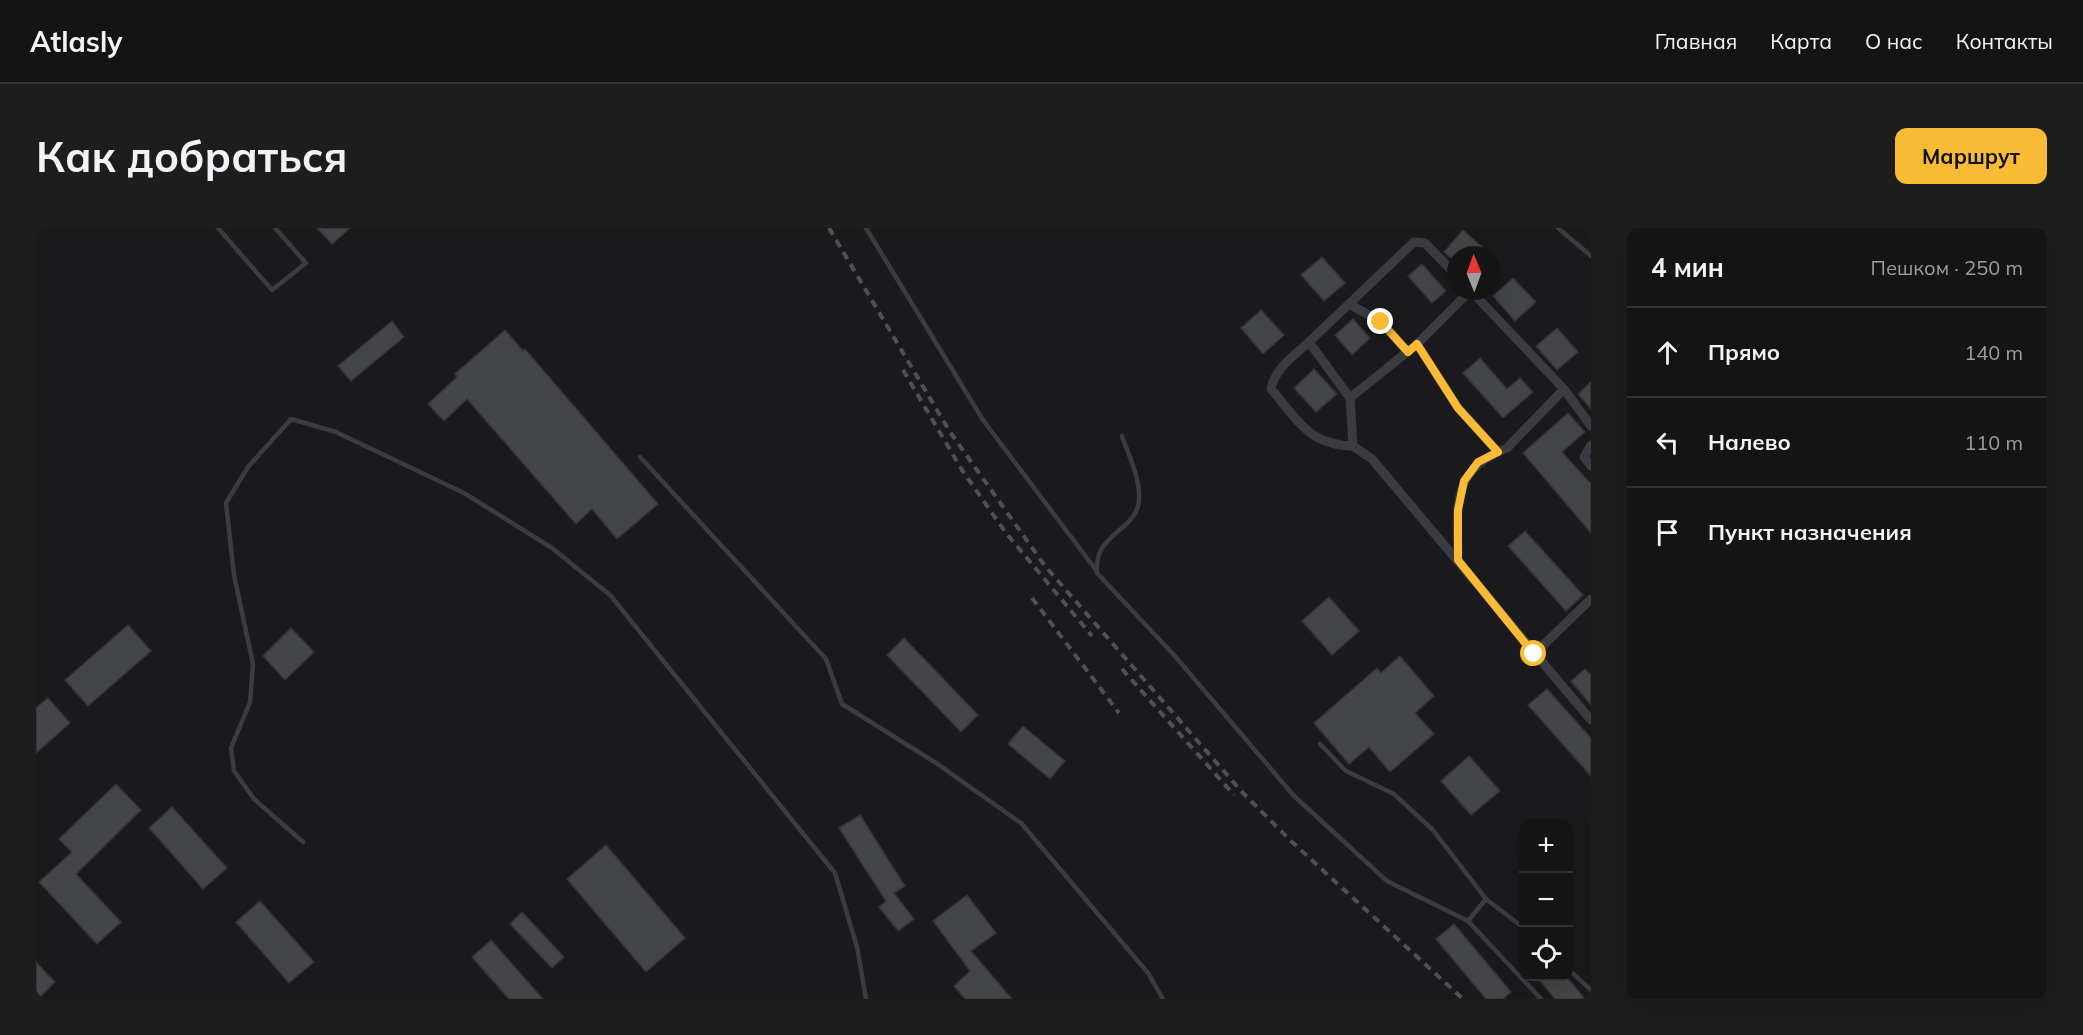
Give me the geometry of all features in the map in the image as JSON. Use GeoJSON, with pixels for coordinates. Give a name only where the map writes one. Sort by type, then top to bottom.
{"type":"FeatureCollection","features":[{"type":"Feature","properties":{"kind":"street"},"geometry":{"type":"LineString","coordinates":[[1447,266],[1425,243],[1414,242],[1278,370],[1271,389],[1310,434],[1320,441],[1353,446],[1372,459],[1591,720]]}},
{"type":"Feature","properties":{"kind":"street"},"geometry":{"type":"LineString","coordinates":[[1350,398],[1408,352],[1462,300]]}},
{"type":"Feature","properties":{"kind":"street"},"geometry":{"type":"LineString","coordinates":[[1480,300],[1564,389],[1591,426]]}},
{"type":"Feature","properties":{"kind":"street"},"geometry":{"type":"LineString","coordinates":[[1349,303],[1381,322],[1408,352]]}},
{"type":"Feature","properties":{"kind":"street"},"geometry":{"type":"LineString","coordinates":[[1309,342],[1350,398],[1353,446]]}},
{"type":"Feature","properties":{"kind":"street"},"geometry":{"type":"LineString","coordinates":[[1417,344],[1458,408],[1498,452]]}},
{"type":"Feature","properties":{"kind":"street"},"geometry":{"type":"LineString","coordinates":[[1458,560],[1458,510],[1464,481],[1478,462],[1507,448],[1564,389]]}},
{"type":"Feature","properties":{"kind":"street"},"geometry":{"type":"LineString","coordinates":[[1591,445],[1584,457],[1591,466]]}},
{"type":"Feature","properties":{"kind":"street"},"geometry":{"type":"LineString","coordinates":[[1534,654],[1591,599]]}},
{"type":"Feature","properties":{"kind":"lane"},"geometry":{"type":"LineString","coordinates":[[218,228],[272,290],[306,263],[276,228]]}},
{"type":"Feature","properties":{"kind":"lane"},"geometry":{"type":"LineString","coordinates":[[867,228],[984,420],[1097,573],[1174,655],[1294,796],[1387,881],[1468,921],[1540,999]]}},
{"type":"Feature","properties":{"kind":"lane"},"geometry":{"type":"LineString","coordinates":[[1558,228],[1591,256]]}},
{"type":"Feature","properties":{"kind":"lane"},"geometry":{"type":"LineString","coordinates":[[303,842],[254,799],[234,771],[231,748],[250,702],[253,664],[234,575],[226,503],[248,467],[291,418],[336,432],[464,493],[552,548],[610,595],[835,873],[858,947],[866,999]]}},
{"type":"Feature","properties":{"kind":"lane"},"geometry":{"type":"LineString","coordinates":[[1097,573],[1099,551],[1104,542],[1134,516],[1139,501],[1136,477],[1122,436]]}},
{"type":"Feature","properties":{"kind":"lane"},"geometry":{"type":"LineString","coordinates":[[640,457],[826,659],[842,704],[936,763],[1021,824],[1149,973],[1163,999]]}},
{"type":"Feature","properties":{"kind":"lane"},"geometry":{"type":"LineString","coordinates":[[1320,744],[1346,771],[1394,795],[1433,831],[1486,898],[1523,927]]}},
{"type":"Feature","properties":{"kind":"lane"},"geometry":{"type":"LineString","coordinates":[[1468,921],[1486,898]]}},
{"type":"Feature","properties":{"kind":"lane"},"geometry":{"type":"LineString","coordinates":[[1573,973],[1591,990]]}},
{"type":"Feature","properties":{"kind":"building"},"geometry":{"type":"Polygon","coordinates":[[[317,228],[350,228],[332,244],[317,228]]]}},
{"type":"Feature","properties":{"kind":"building"},"geometry":{"type":"Polygon","coordinates":[[[1463,230],[1481,246],[1449,246],[1463,230]]]}},
{"type":"Feature","properties":{"kind":"building"},"geometry":{"type":"Polygon","coordinates":[[[1322,257],[1345,283],[1324,301],[1301,275],[1322,257]]]}},
{"type":"Feature","properties":{"kind":"building"},"geometry":{"type":"Polygon","coordinates":[[[1422,264],[1446,291],[1432,303],[1408,276],[1422,264]]]}},
{"type":"Feature","properties":{"kind":"building"},"geometry":{"type":"Polygon","coordinates":[[[1513,278],[1536,302],[1515,321],[1497,300],[1501,300],[1501,289],[1513,278]]]}},
{"type":"Feature","properties":{"kind":"building"},"geometry":{"type":"Polygon","coordinates":[[[1261,310],[1284,335],[1263,354],[1241,328],[1261,310]]]}},
{"type":"Feature","properties":{"kind":"building"},"geometry":{"type":"Polygon","coordinates":[[[1353,319],[1370,338],[1352,355],[1335,335],[1353,319]]]}},
{"type":"Feature","properties":{"kind":"building"},"geometry":{"type":"Polygon","coordinates":[[[392,321],[404,337],[351,381],[338,366],[392,321]]]}},
{"type":"Feature","properties":{"kind":"building"},"geometry":{"type":"Polygon","coordinates":[[[1557,328],[1578,352],[1557,370],[1536,346],[1557,328]]]}},
{"type":"Feature","properties":{"kind":"building"},"geometry":{"type":"Polygon","coordinates":[[[505,330],[523,351],[525,349],[658,504],[617,539],[592,509],[576,524],[467,399],[444,421],[428,404],[457,377],[455,374],[505,330]]]}},
{"type":"Feature","properties":{"kind":"building"},"geometry":{"type":"Polygon","coordinates":[[[1480,358],[1507,389],[1520,378],[1533,392],[1503,418],[1463,373],[1480,358]]]}},
{"type":"Feature","properties":{"kind":"building"},"geometry":{"type":"Polygon","coordinates":[[[1314,369],[1337,394],[1316,412],[1294,388],[1314,369]]]}},
{"type":"Feature","properties":{"kind":"building"},"geometry":{"type":"Polygon","coordinates":[[[1591,382],[1591,409],[1578,394],[1591,382]]]}},
{"type":"Feature","properties":{"kind":"building"},"geometry":{"type":"Polygon","coordinates":[[[1568,413],[1585,432],[1562,452],[1591,484],[1591,533],[1523,453],[1568,413]]]}},
{"type":"Feature","properties":{"kind":"building"},"geometry":{"type":"Polygon","coordinates":[[[1525,531],[1583,595],[1566,611],[1508,546],[1525,531]]]}},
{"type":"Feature","properties":{"kind":"building"},"geometry":{"type":"Polygon","coordinates":[[[1329,597],[1359,631],[1332,655],[1302,621],[1329,597]]]}},
{"type":"Feature","properties":{"kind":"building"},"geometry":{"type":"Polygon","coordinates":[[[128,625],[151,651],[88,706],[65,680],[128,625]]]}},
{"type":"Feature","properties":{"kind":"building"},"geometry":{"type":"Polygon","coordinates":[[[291,628],[314,652],[285,680],[263,656],[291,628]]]}},
{"type":"Feature","properties":{"kind":"building"},"geometry":{"type":"Polygon","coordinates":[[[904,638],[978,715],[961,732],[887,655],[904,638]]]}},
{"type":"Feature","properties":{"kind":"building"},"geometry":{"type":"Polygon","coordinates":[[[1400,656],[1434,696],[1415,713],[1434,734],[1390,772],[1369,747],[1349,764],[1314,723],[1377,668],[1381,673],[1400,656]]]}},
{"type":"Feature","properties":{"kind":"building"},"geometry":{"type":"Polygon","coordinates":[[[1585,669],[1591,675],[1591,705],[1571,681],[1585,669]]]}},
{"type":"Feature","properties":{"kind":"building"},"geometry":{"type":"Polygon","coordinates":[[[1547,689],[1591,738],[1591,776],[1528,705],[1547,689]]]}},
{"type":"Feature","properties":{"kind":"building"},"geometry":{"type":"Polygon","coordinates":[[[48,698],[70,723],[36,753],[36,708],[48,698]]]}},
{"type":"Feature","properties":{"kind":"building"},"geometry":{"type":"Polygon","coordinates":[[[1023,726],[1065,761],[1050,779],[1008,744],[1023,726]]]}},
{"type":"Feature","properties":{"kind":"building"},"geometry":{"type":"Polygon","coordinates":[[[1469,756],[1500,791],[1471,815],[1441,781],[1469,756]]]}},
{"type":"Feature","properties":{"kind":"building"},"geometry":{"type":"Polygon","coordinates":[[[116,784],[141,810],[76,874],[121,922],[97,944],[39,882],[72,852],[59,839],[116,784]]]}},
{"type":"Feature","properties":{"kind":"building"},"geometry":{"type":"Polygon","coordinates":[[[172,807],[227,868],[203,889],[149,828],[172,807]]]}},
{"type":"Feature","properties":{"kind":"building"},"geometry":{"type":"Polygon","coordinates":[[[860,815],[905,886],[894,893],[914,919],[898,931],[879,907],[886,901],[839,828],[860,815]]]}},
{"type":"Feature","properties":{"kind":"building"},"geometry":{"type":"Polygon","coordinates":[[[606,845],[685,938],[646,972],[567,879],[606,845]]]}},
{"type":"Feature","properties":{"kind":"building"},"geometry":{"type":"Polygon","coordinates":[[[967,895],[996,933],[971,951],[1012,999],[965,999],[954,986],[970,971],[933,921],[967,895]]]}},
{"type":"Feature","properties":{"kind":"building"},"geometry":{"type":"Polygon","coordinates":[[[260,901],[314,962],[289,983],[236,922],[260,901]]]}},
{"type":"Feature","properties":{"kind":"building"},"geometry":{"type":"Polygon","coordinates":[[[522,912],[564,957],[552,968],[510,924],[522,912]]]}},
{"type":"Feature","properties":{"kind":"building"},"geometry":{"type":"Polygon","coordinates":[[[1454,924],[1511,992],[1503,999],[1486,999],[1436,939],[1454,924]]]}},
{"type":"Feature","properties":{"kind":"building"},"geometry":{"type":"Polygon","coordinates":[[[491,940],[543,999],[509,999],[472,957],[491,940]]]}},
{"type":"Feature","properties":{"kind":"building"},"geometry":{"type":"Polygon","coordinates":[[[36,962],[55,982],[38,999],[36,999],[36,962]]]}},
{"type":"Feature","properties":{"kind":"building"},"geometry":{"type":"Polygon","coordinates":[[[1540,981],[1570,981],[1585,999],[1555,999],[1540,981]]]}},
{"type":"Feature","properties":{"kind":"railway"},"geometry":{"type":"LineString","coordinates":[[829,228],[950,432],[1045,566],[1242,792],[1291,841],[1463,999]]}},
{"type":"Feature","properties":{"kind":"railway"},"geometry":{"type":"LineString","coordinates":[[903,370],[962,470],[1006,533],[1092,636]]}},
{"type":"Feature","properties":{"kind":"railway"},"geometry":{"type":"LineString","coordinates":[[1032,598],[1119,713]]}},
{"type":"Feature","properties":{"kind":"railway"},"geometry":{"type":"LineString","coordinates":[[1122,669],[1234,795]]}},
{"type":"Feature","properties":{"kind":"route"},"geometry":{"type":"LineString","coordinates":[[1381,322],[1408,352],[1417,344],[1458,408],[1498,452],[1478,462],[1464,481],[1458,510],[1458,560],[1534,654]]}}]}
